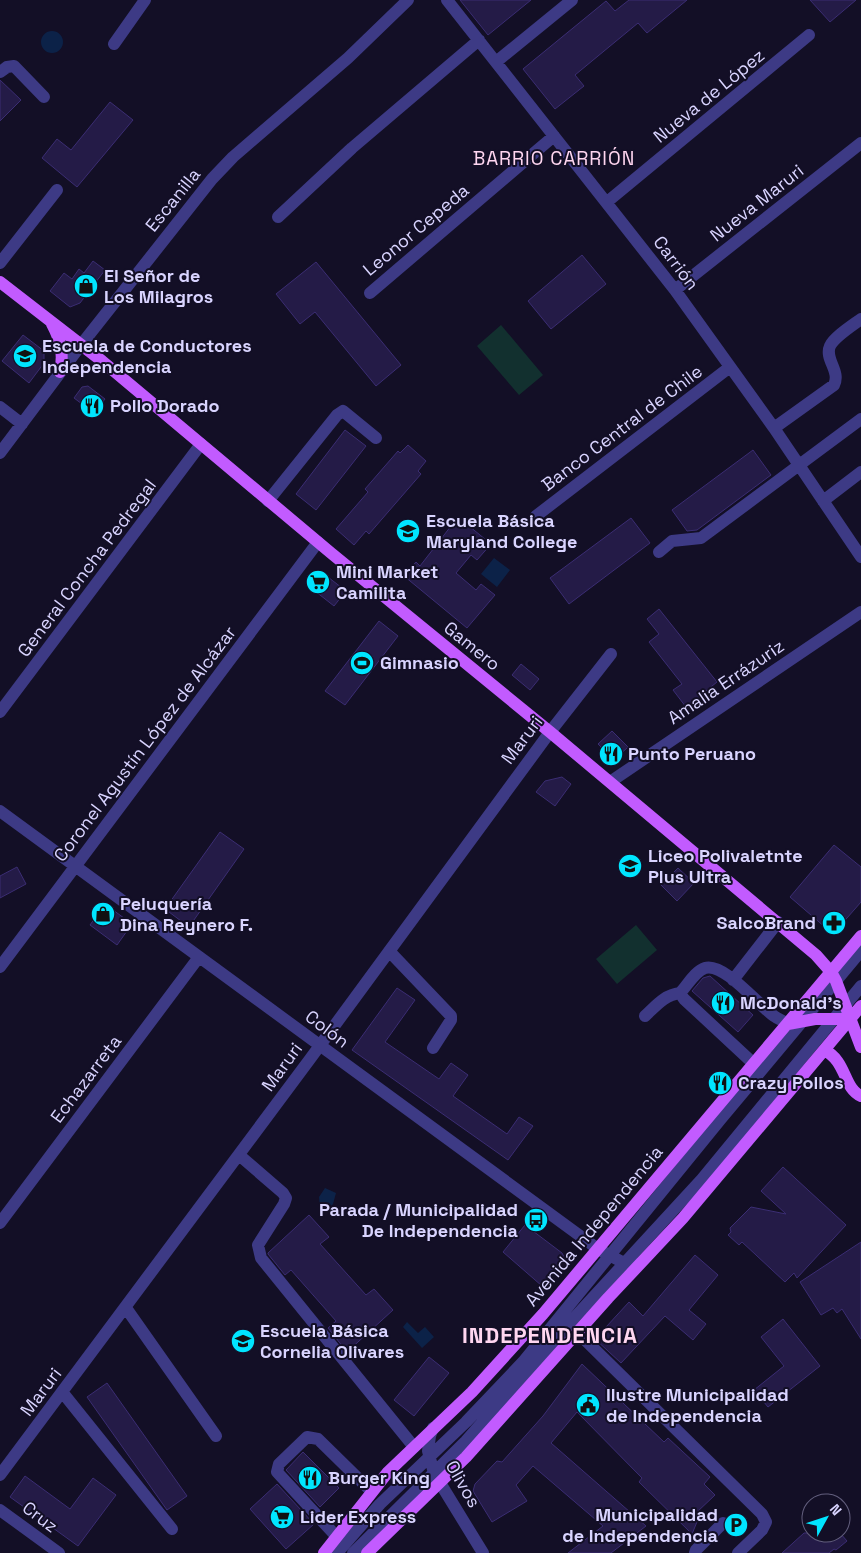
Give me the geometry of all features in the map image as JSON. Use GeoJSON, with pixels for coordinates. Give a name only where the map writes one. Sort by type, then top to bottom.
{"type":"FeatureCollection","features":[{"type":"Feature","properties":{"kind":"main road","name":"Gamero"},"geometry":{"type":"LineString","coordinates":[[0,282],[102,361],[816,955],[834,976],[861,1047]]}},
{"type":"Feature","properties":{"kind":"main road"},"geometry":{"type":"LineString","coordinates":[[49,320],[62,345],[63,361],[60,372]]}},
{"type":"Feature","properties":{"kind":"main road","name":"Avenida Independencia"},"geometry":{"type":"LineString","coordinates":[[324,1553],[371,1491],[494,1368],[598,1249],[788,1024],[834,976],[861,936]]}},
{"type":"Feature","properties":{"kind":"main road"},"geometry":{"type":"LineString","coordinates":[[367,1553],[437,1478],[466,1457],[577,1332],[708,1190],[861,1006]]}},
{"type":"Feature","properties":{"kind":"main road"},"geometry":{"type":"LineString","coordinates":[[788,1024],[803,1020],[850,1019]]}},
{"type":"Feature","properties":{"kind":"main road"},"geometry":{"type":"LineString","coordinates":[[824,1050],[837,1059],[853,1091],[861,1096]]}},
{"type":"Feature","properties":{"kind":"street"},"geometry":{"type":"LineString","coordinates":[[114,44],[145,0]]}},
{"type":"Feature","properties":{"kind":"street","name":"Escanilla"},"geometry":{"type":"LineString","coordinates":[[0,453],[60,372],[197,196],[223,167],[348,58],[408,0]]}},
{"type":"Feature","properties":{"kind":"street","name":"Carrión"},"geometry":{"type":"LineString","coordinates":[[447,0],[675,290],[774,428],[861,557]]}},
{"type":"Feature","properties":{"kind":"street"},"geometry":{"type":"LineString","coordinates":[[496,62],[572,0]]}},
{"type":"Feature","properties":{"kind":"street","name":"Nueva de López"},"geometry":{"type":"LineString","coordinates":[[607,202],[809,36]]}},
{"type":"Feature","properties":{"kind":"street"},"geometry":{"type":"LineString","coordinates":[[278,217],[352,148],[479,40]]}},
{"type":"Feature","properties":{"kind":"street"},"geometry":{"type":"LineString","coordinates":[[0,72],[7,67],[14,66],[44,97]]}},
{"type":"Feature","properties":{"kind":"street","name":"Leonor Cepeda"},"geometry":{"type":"LineString","coordinates":[[370,293],[554,136]]}},
{"type":"Feature","properties":{"kind":"street","name":"Nueva Maruri"},"geometry":{"type":"LineString","coordinates":[[675,290],[861,143]]}},
{"type":"Feature","properties":{"kind":"street"},"geometry":{"type":"LineString","coordinates":[[0,263],[57,190]]}},
{"type":"Feature","properties":{"kind":"street"},"geometry":{"type":"LineString","coordinates":[[774,428],[834,384],[837,375],[829,354],[829,347],[861,319]]}},
{"type":"Feature","properties":{"kind":"street","name":"Banco Central de Chile"},"geometry":{"type":"LineString","coordinates":[[536,516],[730,367]]}},
{"type":"Feature","properties":{"kind":"street"},"geometry":{"type":"LineString","coordinates":[[0,407],[22,424]]}},
{"type":"Feature","properties":{"kind":"street"},"geometry":{"type":"LineString","coordinates":[[268,501],[337,415],[343,411],[376,438]]}},
{"type":"Feature","properties":{"kind":"street"},"geometry":{"type":"LineString","coordinates":[[658,552],[672,541],[701,538],[861,419]]}},
{"type":"Feature","properties":{"kind":"street","name":"General Concha Pedregal"},"geometry":{"type":"LineString","coordinates":[[0,712],[201,444]]}},
{"type":"Feature","properties":{"kind":"street"},"geometry":{"type":"LineString","coordinates":[[823,501],[861,472]]}},
{"type":"Feature","properties":{"kind":"street","name":"Coronel Agustín López de Alcázar"},"geometry":{"type":"LineString","coordinates":[[0,967],[318,542]]}},
{"type":"Feature","properties":{"kind":"street","name":"Amalia Errázuriz"},"geometry":{"type":"LineString","coordinates":[[610,782],[861,612]]}},
{"type":"Feature","properties":{"kind":"street","name":"Maruri"},"geometry":{"type":"LineString","coordinates":[[0,1475],[126,1308],[550,732],[610,654]]}},
{"type":"Feature","properties":{"kind":"street","name":"Colón"},"geometry":{"type":"LineString","coordinates":[[0,811],[598,1249],[624,1263],[639,1264]]}},
{"type":"Feature","properties":{"kind":"street"},"geometry":{"type":"LineString","coordinates":[[733,980],[778,922]]}},
{"type":"Feature","properties":{"kind":"street"},"geometry":{"type":"LineString","coordinates":[[389,950],[450,1016],[451,1020],[433,1048]]}},
{"type":"Feature","properties":{"kind":"street"},"geometry":{"type":"LineString","coordinates":[[337,1553],[380,1504],[501,1386],[539,1343],[803,1020],[834,976],[861,951]]}},
{"type":"Feature","properties":{"kind":"street","name":"Echazarreta"},"geometry":{"type":"LineString","coordinates":[[0,1223],[199,956]]}},
{"type":"Feature","properties":{"kind":"street"},"geometry":{"type":"LineString","coordinates":[[645,1016],[665,998],[680,994],[704,968],[715,968],[733,980],[774,1016],[788,1024]]}},
{"type":"Feature","properties":{"kind":"street"},"geometry":{"type":"LineString","coordinates":[[352,1553],[437,1478],[485,1419],[624,1263],[702,1179],[861,986]]}},
{"type":"Feature","properties":{"kind":"street"},"geometry":{"type":"LineString","coordinates":[[680,994],[754,1064]]}},
{"type":"Feature","properties":{"kind":"street"},"geometry":{"type":"LineString","coordinates":[[239,1155],[283,1193],[286,1198],[258,1245],[261,1258],[414,1447]]}},
{"type":"Feature","properties":{"kind":"street"},"geometry":{"type":"LineString","coordinates":[[598,1249],[599,1269]]}},
{"type":"Feature","properties":{"kind":"street"},"geometry":{"type":"LineString","coordinates":[[126,1308],[216,1436]]}},
{"type":"Feature","properties":{"kind":"street"},"geometry":{"type":"LineString","coordinates":[[577,1332],[762,1514],[766,1522],[762,1530],[738,1553]]}},
{"type":"Feature","properties":{"kind":"street"},"geometry":{"type":"LineString","coordinates":[[63,1392],[172,1529]]}},
{"type":"Feature","properties":{"kind":"street","name":"Olivos"},"geometry":{"type":"LineString","coordinates":[[433,1428],[428,1445],[429,1457],[437,1478],[483,1553]]}},
{"type":"Feature","properties":{"kind":"street"},"geometry":{"type":"LineString","coordinates":[[336,1536],[277,1472],[278,1464],[307,1438],[318,1439],[371,1491]]}},
{"type":"Feature","properties":{"kind":"street","name":"Cruz"},"geometry":{"type":"LineString","coordinates":[[0,1510],[54,1552]]}},
{"type":"Feature","properties":{"kind":"street"},"geometry":{"type":"LineString","coordinates":[[695,1553],[723,1523]]}},
{"type":"Feature","properties":{"kind":"green space"},"geometry":{"type":"Polygon","coordinates":[[[501,325],[543,375],[519,395],[477,346],[501,325]]]}},
{"type":"Feature","properties":{"kind":"green space"},"geometry":{"type":"Polygon","coordinates":[[[636,925],[657,950],[617,984],[596,959],[636,925]]]}},
{"type":"Feature","properties":{"kind":"water"},"geometry":{"type":"Polygon","coordinates":[[[52,31],[60,34],[63,42],[60,50],[52,53],[44,50],[41,42],[44,34],[52,31]]]}},
{"type":"Feature","properties":{"kind":"water"},"geometry":{"type":"Polygon","coordinates":[[[494,558],[510,570],[497,587],[481,574],[494,558]]]}},
{"type":"Feature","properties":{"kind":"water"},"geometry":{"type":"Polygon","coordinates":[[[325,1188],[336,1193],[333,1204],[327,1211],[320,1207],[319,1197],[325,1188]]]}},
{"type":"Feature","properties":{"kind":"water"},"geometry":{"type":"Polygon","coordinates":[[[407,1322],[418,1333],[425,1327],[434,1337],[422,1348],[403,1327],[407,1322]]]}},
{"type":"Feature","properties":{"kind":"building"},"geometry":{"type":"Polygon","coordinates":[[[460,0],[531,0],[488,35],[460,0]]]}},
{"type":"Feature","properties":{"kind":"building"},"geometry":{"type":"Polygon","coordinates":[[[629,0],[687,0],[647,33],[638,23],[575,75],[584,86],[555,109],[523,69],[606,1],[615,11],[629,0]]]}},
{"type":"Feature","properties":{"kind":"building"},"geometry":{"type":"Polygon","coordinates":[[[810,0],[856,0],[830,22],[810,0]]]}},
{"type":"Feature","properties":{"kind":"building"},"geometry":{"type":"Polygon","coordinates":[[[0,80],[21,100],[0,121],[0,80]]]}},
{"type":"Feature","properties":{"kind":"building"},"geometry":{"type":"Polygon","coordinates":[[[110,102],[133,120],[77,187],[42,158],[57,139],[71,150],[110,102]]]}},
{"type":"Feature","properties":{"kind":"building"},"geometry":{"type":"Polygon","coordinates":[[[582,255],[606,284],[551,329],[528,301],[582,255]]]}},
{"type":"Feature","properties":{"kind":"building"},"geometry":{"type":"Polygon","coordinates":[[[93,261],[105,270],[80,303],[70,307],[50,291],[64,273],[72,279],[79,269],[84,273],[93,261]]]}},
{"type":"Feature","properties":{"kind":"building"},"geometry":{"type":"Polygon","coordinates":[[[316,262],[401,365],[376,386],[315,312],[300,324],[276,294],[316,262]]]}},
{"type":"Feature","properties":{"kind":"building","name":"Escuela de Conductores Independencia"},"geometry":{"type":"Polygon","coordinates":[[[23,335],[44,351],[44,363],[29,383],[2,361],[23,335]]]}},
{"type":"Feature","properties":{"kind":"building","name":"Pollo Dorado"},"geometry":{"type":"Polygon","coordinates":[[[88,386],[105,399],[94,413],[74,398],[82,387],[88,386]]]}},
{"type":"Feature","properties":{"kind":"building"},"geometry":{"type":"Polygon","coordinates":[[[345,430],[366,446],[316,510],[296,494],[345,430]]]}},
{"type":"Feature","properties":{"kind":"building"},"geometry":{"type":"Polygon","coordinates":[[[408,445],[426,461],[418,471],[421,474],[369,534],[366,531],[354,545],[336,529],[368,492],[365,489],[398,451],[400,453],[408,445]]]}},
{"type":"Feature","properties":{"kind":"building"},"geometry":{"type":"Polygon","coordinates":[[[753,450],[771,475],[697,530],[687,531],[672,510],[753,450]]]}},
{"type":"Feature","properties":{"kind":"building"},"geometry":{"type":"Polygon","coordinates":[[[458,517],[491,544],[477,560],[471,555],[456,573],[476,590],[481,584],[495,595],[467,628],[404,576],[416,562],[420,566],[458,517]]]}},
{"type":"Feature","properties":{"kind":"building"},"geometry":{"type":"Polygon","coordinates":[[[631,518],[650,543],[569,604],[550,578],[631,518]]]}},
{"type":"Feature","properties":{"kind":"building"},"geometry":{"type":"Polygon","coordinates":[[[324,574],[346,591],[334,606],[306,584],[313,575],[324,574]]]}},
{"type":"Feature","properties":{"kind":"building"},"geometry":{"type":"Polygon","coordinates":[[[659,609],[717,682],[686,707],[673,690],[682,684],[649,642],[659,634],[647,619],[659,609]]]}},
{"type":"Feature","properties":{"kind":"building","name":"Gimnasio"},"geometry":{"type":"Polygon","coordinates":[[[379,621],[398,636],[345,705],[325,691],[379,621]]]}},
{"type":"Feature","properties":{"kind":"building"},"geometry":{"type":"Polygon","coordinates":[[[521,664],[539,679],[530,690],[512,675],[521,664]]]}},
{"type":"Feature","properties":{"kind":"building"},"geometry":{"type":"Polygon","coordinates":[[[612,731],[628,747],[614,760],[598,744],[612,731]]]}},
{"type":"Feature","properties":{"kind":"building"},"geometry":{"type":"Polygon","coordinates":[[[562,777],[571,784],[555,806],[536,792],[545,781],[562,777]]]}},
{"type":"Feature","properties":{"kind":"building"},"geometry":{"type":"Polygon","coordinates":[[[220,832],[244,849],[189,927],[165,909],[220,832]]]}},
{"type":"Feature","properties":{"kind":"building"},"geometry":{"type":"Polygon","coordinates":[[[834,845],[861,867],[861,902],[833,934],[790,897],[834,845]]]}},
{"type":"Feature","properties":{"kind":"building"},"geometry":{"type":"Polygon","coordinates":[[[17,867],[26,884],[0,898],[0,876],[17,867]]]}},
{"type":"Feature","properties":{"kind":"building"},"geometry":{"type":"Polygon","coordinates":[[[678,868],[694,883],[677,901],[661,885],[678,868]]]}},
{"type":"Feature","properties":{"kind":"building"},"geometry":{"type":"Polygon","coordinates":[[[105,904],[132,924],[117,945],[90,925],[105,904]]]}},
{"type":"Feature","properties":{"kind":"building","name":"McDonald's"},"geometry":{"type":"Polygon","coordinates":[[[710,976],[753,1015],[738,1032],[692,991],[703,978],[710,976]]]}},
{"type":"Feature","properties":{"kind":"building"},"geometry":{"type":"Polygon","coordinates":[[[397,988],[415,1000],[385,1042],[439,1079],[451,1063],[468,1075],[453,1096],[507,1134],[519,1117],[533,1126],[508,1160],[352,1050],[397,988]]]}},
{"type":"Feature","properties":{"kind":"building"},"geometry":{"type":"Polygon","coordinates":[[[783,1167],[846,1225],[797,1278],[794,1273],[785,1282],[742,1242],[739,1245],[728,1235],[731,1232],[730,1228],[751,1207],[786,1214],[761,1191],[783,1167]]]}},
{"type":"Feature","properties":{"kind":"building"},"geometry":{"type":"Polygon","coordinates":[[[309,1215],[329,1237],[320,1244],[366,1295],[374,1289],[393,1310],[347,1352],[328,1328],[336,1321],[291,1270],[285,1275],[268,1254],[309,1215]]]}},
{"type":"Feature","properties":{"kind":"building"},"geometry":{"type":"Polygon","coordinates":[[[525,1225],[562,1253],[564,1257],[563,1261],[542,1286],[503,1252],[525,1225]]]}},
{"type":"Feature","properties":{"kind":"building"},"geometry":{"type":"Polygon","coordinates":[[[861,1242],[861,1339],[842,1309],[837,1313],[833,1308],[821,1315],[800,1282],[861,1242]]]}},
{"type":"Feature","properties":{"kind":"building"},"geometry":{"type":"Polygon","coordinates":[[[695,1255],[718,1275],[689,1310],[706,1324],[693,1340],[665,1316],[621,1363],[595,1339],[629,1302],[643,1316],[695,1255]]]}},
{"type":"Feature","properties":{"kind":"building"},"geometry":{"type":"Polygon","coordinates":[[[783,1319],[820,1366],[768,1407],[754,1390],[784,1366],[761,1337],[783,1319]]]}},
{"type":"Feature","properties":{"kind":"building"},"geometry":{"type":"Polygon","coordinates":[[[429,1357],[449,1373],[414,1416],[394,1400],[429,1357]]]}},
{"type":"Feature","properties":{"kind":"building"},"geometry":{"type":"Polygon","coordinates":[[[582,1364],[664,1442],[668,1438],[710,1477],[704,1484],[715,1495],[696,1513],[699,1517],[692,1534],[639,1482],[642,1478],[577,1412],[551,1443],[646,1526],[611,1553],[568,1553],[603,1526],[533,1466],[516,1485],[527,1501],[492,1522],[473,1491],[475,1484],[497,1461],[502,1462],[543,1416],[582,1364]]]}},
{"type":"Feature","properties":{"kind":"building"},"geometry":{"type":"Polygon","coordinates":[[[107,1383],[187,1496],[167,1510],[87,1397],[107,1383]]]}},
{"type":"Feature","properties":{"kind":"building","name":"Burger King"},"geometry":{"type":"Polygon","coordinates":[[[303,1452],[339,1488],[320,1507],[286,1470],[303,1452]]]}},
{"type":"Feature","properties":{"kind":"building"},"geometry":{"type":"Polygon","coordinates":[[[25,1476],[70,1509],[93,1478],[116,1495],[78,1546],[10,1497],[25,1476]]]}},
{"type":"Feature","properties":{"kind":"building","name":"Lider Express"},"geometry":{"type":"Polygon","coordinates":[[[277,1484],[314,1524],[286,1549],[250,1509],[277,1484]]]}},
{"type":"Feature","properties":{"kind":"building"},"geometry":{"type":"Polygon","coordinates":[[[801,1536],[801,1543],[845,1543],[829,1553],[782,1553],[801,1536]]]}},
{"type":"Feature","properties":{"kind":"place","name":"El Señor de Los Milagros"},"geometry":{"type":"Point","coordinates":[86,286]}},
{"type":"Feature","properties":{"kind":"place","name":"Escuela de Conductores Independencia"},"geometry":{"type":"Point","coordinates":[25,356]}},
{"type":"Feature","properties":{"kind":"place","name":"Pollo Dorado"},"geometry":{"type":"Point","coordinates":[92,406]}},
{"type":"Feature","properties":{"kind":"place","name":"Escuela Básica Maryland College"},"geometry":{"type":"Point","coordinates":[408,531]}},
{"type":"Feature","properties":{"kind":"place","name":"Mini Market Camilita"},"geometry":{"type":"Point","coordinates":[318,582]}},
{"type":"Feature","properties":{"kind":"place","name":"Gimnasio"},"geometry":{"type":"Point","coordinates":[362,663]}},
{"type":"Feature","properties":{"kind":"place","name":"Punto Peruano"},"geometry":{"type":"Point","coordinates":[611,754]}},
{"type":"Feature","properties":{"kind":"place","name":"Liceo Polivaletnte Plus Ultra"},"geometry":{"type":"Point","coordinates":[630,866]}},
{"type":"Feature","properties":{"kind":"place","name":"Peluquería Dina Reynero F."},"geometry":{"type":"Point","coordinates":[103,914]}},
{"type":"Feature","properties":{"kind":"place","name":"SalcoBrand"},"geometry":{"type":"Point","coordinates":[834,923]}},
{"type":"Feature","properties":{"kind":"place","name":"McDonald's"},"geometry":{"type":"Point","coordinates":[723,1003]}},
{"type":"Feature","properties":{"kind":"place","name":"Crazy Pollos"},"geometry":{"type":"Point","coordinates":[720,1083]}},
{"type":"Feature","properties":{"kind":"place","name":"Parada / Municipalidad De Independencia"},"geometry":{"type":"Point","coordinates":[536,1220]}},
{"type":"Feature","properties":{"kind":"place","name":"Escuela Básica Cornelia Olivares"},"geometry":{"type":"Point","coordinates":[243,1341]}},
{"type":"Feature","properties":{"kind":"place","name":"Ilustre Municipalidad de Independencia"},"geometry":{"type":"Point","coordinates":[588,1405]}},
{"type":"Feature","properties":{"kind":"place","name":"Burger King"},"geometry":{"type":"Point","coordinates":[310,1478]}},
{"type":"Feature","properties":{"kind":"place","name":"Lider Express"},"geometry":{"type":"Point","coordinates":[282,1517]}},
{"type":"Feature","properties":{"kind":"place","name":"Municipalidad de Independencia"},"geometry":{"type":"Point","coordinates":[736,1525]}},
{"type":"Feature","properties":{"kind":"district","name":"BARRIO CARRIÓN"},"geometry":{"type":"Point","coordinates":[554,158]}},
{"type":"Feature","properties":{"kind":"district","name":"INDEPENDENCIA"},"geometry":{"type":"Point","coordinates":[550,1335]}}]}
